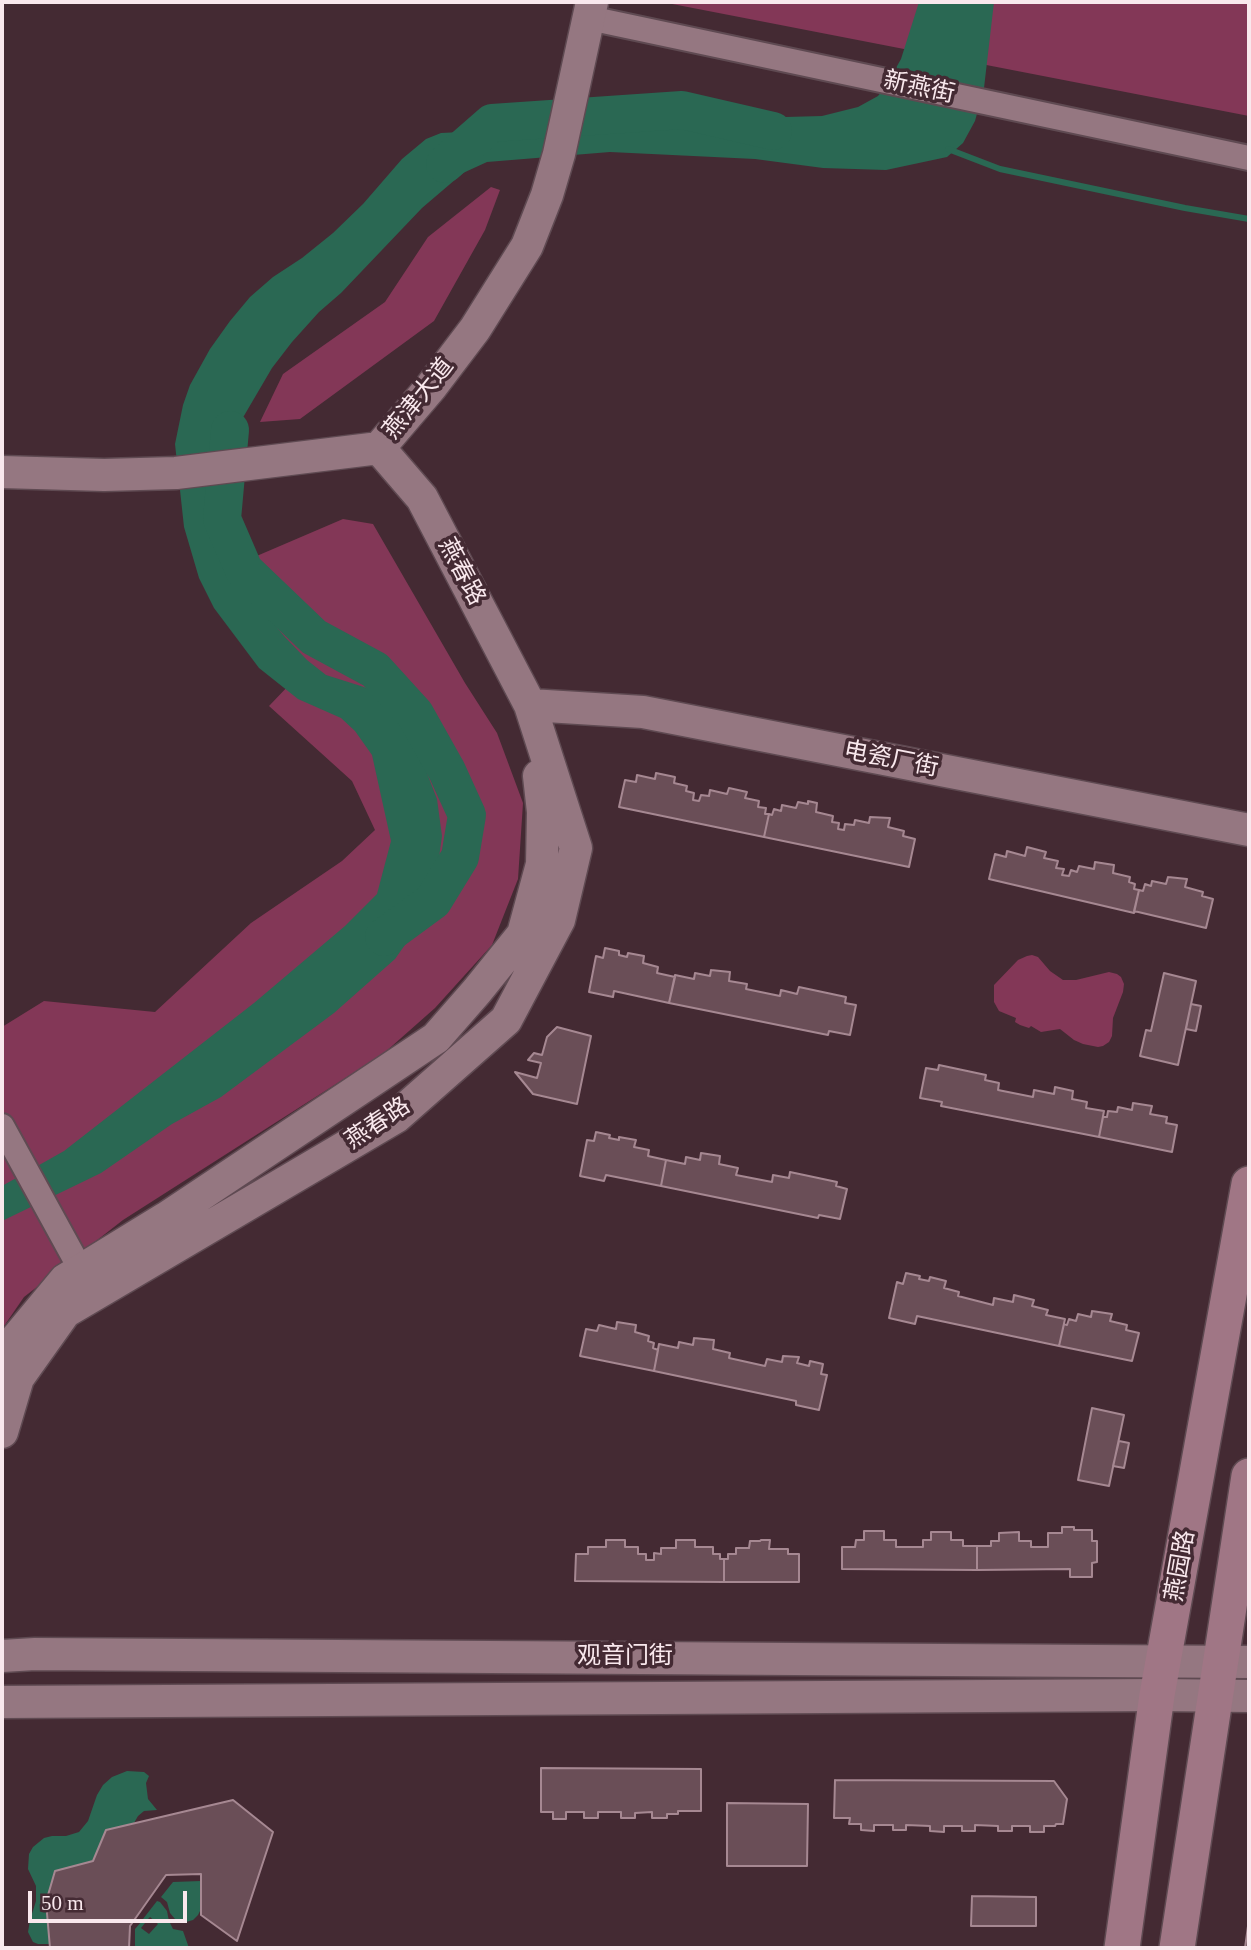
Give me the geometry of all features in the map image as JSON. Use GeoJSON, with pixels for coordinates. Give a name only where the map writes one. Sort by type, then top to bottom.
{"type":"FeatureCollection","features":[{"type":"Feature","properties":{"kind":"main road","name":"燕园路"},"geometry":{"type":"LineString","coordinates":[[1122,1948],[1157,1695],[1249,1184]]}},
{"type":"Feature","properties":{"kind":"main road"},"geometry":{"type":"LineString","coordinates":[[1177,1948],[1233,1696],[1249,1476]]}},
{"type":"Feature","properties":{"kind":"street","name":"燕津大道"},"geometry":{"type":"LineString","coordinates":[[2,472],[104,475],[176,473],[379,448],[431,387],[475,329],[527,246],[547,195],[558,154],[590,10]]}},
{"type":"Feature","properties":{"kind":"street","name":"新燕街"},"geometry":{"type":"LineString","coordinates":[[590,10],[996,104],[1249,158]]}},
{"type":"Feature","properties":{"kind":"street","name":"燕春路"},"geometry":{"type":"LineString","coordinates":[[2,1432],[18,1378],[65,1312],[396,1117],[506,1020],[559,920],[576,848],[530,705],[422,498],[379,448]]}},
{"type":"Feature","properties":{"kind":"street","name":"燕春路"},"geometry":{"type":"LineString","coordinates":[[2,1371],[16,1339],[65,1280],[166,1218],[436,1038],[523,934],[542,864],[543,812],[530,705]]}},
{"type":"Feature","properties":{"kind":"street","name":"电瓷厂街"},"geometry":{"type":"LineString","coordinates":[[530,705],[643,712],[1249,830]]}},
{"type":"Feature","properties":{"kind":"street"},"geometry":{"type":"LineString","coordinates":[[2,1126],[81,1270]]}},
{"type":"Feature","properties":{"kind":"street","name":"观音门街"},"geometry":{"type":"LineString","coordinates":[[2,1656],[48,1654],[1235,1661]]}},
{"type":"Feature","properties":{"kind":"street","name":"观音门街"},"geometry":{"type":"LineString","coordinates":[[2,1702],[1233,1696]]}},
{"type":"Feature","properties":{"kind":"shaded area"},"geometry":{"type":"Polygon","coordinates":[[[662,2],[1249,2],[1249,116],[662,2]]]}},
{"type":"Feature","properties":{"kind":"shaded area"},"geometry":{"type":"Polygon","coordinates":[[[919,2],[994,2],[984,88],[975,121],[963,143],[947,157],[886,170],[823,168],[755,159],[610,152],[487,162],[463,173],[422,208],[341,293],[319,312],[272,368],[238,426],[228,456],[223,489],[224,532],[232,562],[244,587],[307,660],[326,675],[364,687],[387,700],[409,727],[437,799],[442,836],[438,865],[424,918],[395,959],[334,1013],[221,1097],[172,1124],[101,1173],[2,1221],[2,1186],[64,1151],[254,1003],[345,926],[377,894],[391,841],[372,755],[355,731],[341,718],[298,699],[259,668],[214,608],[199,578],[184,527],[175,444],[190,385],[210,349],[230,321],[250,297],[273,277],[333,233],[363,204],[402,159],[426,139],[441,133],[822,116],[858,107],[878,96],[887,84],[901,59],[919,2]]]}},
{"type":"Feature","properties":{"kind":"shaded area"},"geometry":{"type":"Polygon","coordinates":[[[491,187],[500,190],[485,230],[434,321],[300,419],[260,422],[283,374],[385,302],[428,237],[491,187]]]}},
{"type":"Feature","properties":{"kind":"shaded area"},"geometry":{"type":"Polygon","coordinates":[[[343,519],[373,524],[497,733],[523,803],[518,879],[492,945],[435,1008],[383,1054],[123,1220],[24,1297],[2,1329],[2,1027],[44,1001],[155,1012],[251,923],[342,861],[375,830],[352,781],[269,706],[291,683],[217,573],[343,519]]]}},
{"type":"Feature","properties":{"kind":"shaded area"},"geometry":{"type":"Polygon","coordinates":[[[1032,955],[1038,957],[1050,971],[1063,980],[1076,980],[1109,972],[1121,977],[1123,992],[1113,1018],[1109,1042],[1098,1047],[1083,1044],[1060,1029],[1041,1032],[1031,1026],[1029,1028],[1020,1025],[1015,1022],[1016,1018],[999,1011],[994,1002],[994,985],[1018,960],[1032,955]]]}},
{"type":"Feature","properties":{"kind":"shaded area"},"geometry":{"type":"Polygon","coordinates":[[[127,1771],[144,1772],[149,1776],[146,1783],[148,1799],[157,1810],[144,1811],[134,1823],[106,1830],[93,1861],[46,1902],[50,1944],[33,1942],[28,1932],[36,1901],[36,1886],[28,1869],[29,1854],[44,1838],[79,1832],[88,1821],[103,1785],[112,1777],[127,1771]]]}},
{"type":"Feature","properties":{"kind":"shaded area"},"geometry":{"type":"Polygon","coordinates":[[[201,1881],[201,1909],[198,1915],[186,1922],[175,1919],[167,1902],[161,1897],[173,1882],[201,1881]]]}},
{"type":"Feature","properties":{"kind":"shaded area"},"geometry":{"type":"Polygon","coordinates":[[[157,1901],[167,1911],[173,1929],[183,1931],[189,1948],[135,1948],[135,1929],[142,1921],[145,1923],[141,1928],[149,1934],[158,1924],[150,1917],[146,1921],[143,1919],[157,1901]]]}},
{"type":"Feature","properties":{"kind":"building"},"geometry":{"type":"Polygon","coordinates":[[[656,773],[675,777],[674,783],[687,786],[686,791],[694,793],[693,800],[699,801],[701,795],[709,796],[710,790],[727,794],[729,788],[747,792],[745,798],[759,801],[758,807],[766,808],[765,814],[769,814],[764,837],[619,807],[625,780],[636,782],[637,775],[655,779],[656,773]]]}},
{"type":"Feature","properties":{"kind":"building"},"geometry":{"type":"Polygon","coordinates":[[[808,801],[817,803],[816,812],[833,816],[832,822],[839,823],[838,829],[844,830],[845,824],[854,825],[855,820],[869,823],[870,817],[890,818],[888,827],[904,831],[903,836],[915,839],[909,867],[764,837],[769,814],[772,815],[774,809],[781,811],[782,805],[796,808],[798,802],[808,804],[808,801]]]}},
{"type":"Feature","properties":{"kind":"building"},"geometry":{"type":"Polygon","coordinates":[[[1027,847],[1046,852],[1044,858],[1058,861],[1056,868],[1064,869],[1062,875],[1069,876],[1071,870],[1077,872],[1079,866],[1094,869],[1095,862],[1114,865],[1113,873],[1130,877],[1129,882],[1135,884],[1134,889],[1139,890],[1134,913],[989,879],[995,854],[1006,857],[1007,851],[1025,856],[1027,847]]]}},
{"type":"Feature","properties":{"kind":"building"},"geometry":{"type":"Polygon","coordinates":[[[1168,877],[1187,879],[1185,887],[1203,892],[1202,896],[1213,899],[1206,928],[1134,911],[1139,890],[1143,891],[1145,884],[1151,886],[1152,881],[1166,884],[1168,877]]]}},
{"type":"Feature","properties":{"kind":"building"},"geometry":{"type":"Polygon","coordinates":[[[605,948],[619,951],[619,955],[627,957],[628,953],[644,956],[643,963],[658,967],[657,973],[675,977],[669,1003],[614,991],[613,997],[589,992],[596,956],[603,958],[605,948]]]}},
{"type":"Feature","properties":{"kind":"building"},"geometry":{"type":"Polygon","coordinates":[[[711,970],[730,972],[729,981],[747,984],[746,989],[780,996],[781,990],[797,994],[799,987],[846,997],[845,1003],[856,1005],[850,1035],[829,1031],[828,1035],[669,1003],[675,975],[694,979],[695,973],[710,976],[711,970]]]}},
{"type":"Feature","properties":{"kind":"building"},"geometry":{"type":"Polygon","coordinates":[[[1164,973],[1196,981],[1178,1065],[1140,1056],[1146,1030],[1151,1031],[1164,973]]]}},
{"type":"Feature","properties":{"kind":"building"},"geometry":{"type":"Polygon","coordinates":[[[1191,1004],[1201,1006],[1196,1031],[1186,1029],[1191,1004]]]}},
{"type":"Feature","properties":{"kind":"building"},"geometry":{"type":"Polygon","coordinates":[[[557,1027],[591,1036],[577,1104],[533,1094],[515,1072],[537,1078],[541,1063],[528,1060],[534,1053],[542,1055],[547,1037],[557,1027]]]}},
{"type":"Feature","properties":{"kind":"building"},"geometry":{"type":"Polygon","coordinates":[[[939,1065],[986,1075],[985,1080],[999,1083],[998,1090],[1033,1097],[1034,1090],[1054,1094],[1055,1087],[1073,1091],[1072,1099],[1087,1102],[1086,1108],[1104,1111],[1099,1137],[941,1106],[942,1102],[920,1098],[926,1068],[938,1070],[939,1065]]]}},
{"type":"Feature","properties":{"kind":"building"},"geometry":{"type":"Polygon","coordinates":[[[1133,1103],[1152,1106],[1150,1114],[1167,1117],[1166,1123],[1177,1125],[1172,1152],[1099,1137],[1103,1117],[1107,1117],[1108,1111],[1117,1112],[1118,1107],[1132,1110],[1133,1103]]]}},
{"type":"Feature","properties":{"kind":"building"},"geometry":{"type":"Polygon","coordinates":[[[596,1132],[619,1140],[619,1137],[636,1140],[634,1147],[649,1150],[648,1156],[666,1160],[661,1186],[606,1175],[604,1181],[580,1176],[587,1140],[594,1141],[596,1132]]]}},
{"type":"Feature","properties":{"kind":"building"},"geometry":{"type":"Polygon","coordinates":[[[701,1153],[720,1156],[719,1164],[738,1168],[736,1175],[772,1182],[773,1175],[789,1178],[790,1172],[837,1182],[836,1186],[847,1189],[840,1219],[819,1215],[818,1218],[661,1186],[666,1160],[685,1164],[686,1157],[700,1160],[701,1153]]]}},
{"type":"Feature","properties":{"kind":"building"},"geometry":{"type":"Polygon","coordinates":[[[906,1273],[929,1281],[930,1277],[946,1281],[944,1288],[959,1292],[958,1296],[993,1305],[994,1298],[1013,1302],[1014,1295],[1034,1300],[1032,1306],[1048,1310],[1046,1315],[1065,1319],[1059,1346],[917,1316],[915,1324],[889,1318],[897,1282],[903,1284],[906,1273]]]}},
{"type":"Feature","properties":{"kind":"building"},"geometry":{"type":"Polygon","coordinates":[[[1092,1311],[1112,1314],[1110,1321],[1127,1325],[1126,1330],[1139,1333],[1132,1361],[1059,1346],[1064,1324],[1067,1325],[1069,1319],[1076,1321],[1078,1314],[1091,1317],[1092,1311]]]}},
{"type":"Feature","properties":{"kind":"building"},"geometry":{"type":"Polygon","coordinates":[[[617,1322],[636,1325],[635,1332],[649,1336],[648,1341],[654,1343],[653,1348],[658,1350],[654,1371],[580,1356],[586,1329],[597,1331],[599,1325],[616,1329],[617,1322]]]}},
{"type":"Feature","properties":{"kind":"building"},"geometry":{"type":"Polygon","coordinates":[[[694,1338],[714,1340],[713,1349],[730,1353],[729,1358],[765,1366],[767,1359],[782,1362],[783,1356],[799,1357],[797,1363],[809,1366],[810,1361],[823,1364],[821,1374],[827,1375],[819,1410],[796,1405],[796,1401],[654,1371],[659,1344],[678,1348],[679,1342],[693,1345],[694,1338]]]}},
{"type":"Feature","properties":{"kind":"building"},"geometry":{"type":"Polygon","coordinates":[[[1092,1408],[1124,1415],[1109,1486],[1078,1480],[1092,1408]]]}},
{"type":"Feature","properties":{"kind":"building"},"geometry":{"type":"Polygon","coordinates":[[[1119,1441],[1129,1443],[1124,1468],[1113,1466],[1119,1441]]]}},
{"type":"Feature","properties":{"kind":"building"},"geometry":{"type":"Polygon","coordinates":[[[1062,1527],[1092,1530],[1092,1541],[1097,1541],[1097,1562],[1092,1563],[1092,1577],[1070,1577],[1070,1569],[977,1570],[977,1546],[991,1546],[991,1541],[999,1541],[999,1533],[1019,1532],[1019,1541],[1031,1541],[1031,1547],[1048,1547],[1048,1533],[1062,1533],[1062,1527]]]}},
{"type":"Feature","properties":{"kind":"building"},"geometry":{"type":"Polygon","coordinates":[[[864,1531],[884,1531],[884,1540],[896,1540],[896,1547],[923,1547],[923,1540],[931,1540],[931,1532],[951,1532],[951,1540],[963,1540],[963,1546],[977,1546],[977,1570],[842,1569],[842,1547],[855,1547],[856,1540],[864,1540],[864,1531]]]}},
{"type":"Feature","properties":{"kind":"building"},"geometry":{"type":"Polygon","coordinates":[[[606,1540],[625,1540],[625,1547],[638,1547],[638,1554],[646,1554],[646,1560],[654,1560],[654,1553],[661,1554],[661,1548],[676,1548],[676,1540],[695,1540],[695,1547],[713,1547],[713,1554],[720,1554],[720,1559],[724,1559],[724,1582],[575,1581],[576,1554],[588,1554],[588,1547],[606,1547],[606,1540]]]}},
{"type":"Feature","properties":{"kind":"building"},"geometry":{"type":"Polygon","coordinates":[[[770,1540],[769,1549],[788,1549],[788,1554],[799,1554],[799,1582],[724,1582],[724,1559],[728,1559],[728,1554],[736,1554],[736,1548],[749,1548],[750,1541],[770,1540]]]}},
{"type":"Feature","properties":{"kind":"building"},"geometry":{"type":"Polygon","coordinates":[[[541,1768],[701,1769],[701,1811],[678,1811],[678,1814],[667,1814],[667,1818],[652,1818],[652,1812],[635,1813],[635,1818],[621,1818],[621,1812],[598,1812],[598,1818],[584,1818],[584,1812],[566,1812],[566,1819],[553,1819],[553,1812],[541,1812],[541,1768]]]}},
{"type":"Feature","properties":{"kind":"building"},"geometry":{"type":"Polygon","coordinates":[[[835,1780],[1054,1781],[1067,1799],[1063,1824],[1044,1826],[1044,1832],[1030,1832],[1030,1826],[1012,1826],[1012,1831],[998,1831],[998,1826],[975,1825],[975,1831],[962,1831],[962,1826],[944,1826],[944,1832],[930,1831],[930,1826],[906,1825],[906,1830],[893,1830],[893,1825],[874,1825],[874,1831],[861,1830],[861,1824],[849,1824],[850,1818],[834,1818],[835,1780]]]}},
{"type":"Feature","properties":{"kind":"building"},"geometry":{"type":"Polygon","coordinates":[[[233,1800],[273,1832],[237,1941],[201,1915],[201,1874],[166,1875],[130,1926],[129,1948],[50,1948],[46,1902],[55,1871],[93,1861],[106,1830],[233,1800]]]}},
{"type":"Feature","properties":{"kind":"building"},"geometry":{"type":"Polygon","coordinates":[[[727,1803],[808,1804],[807,1866],[727,1866],[727,1803]]]}},
{"type":"Feature","properties":{"kind":"building"},"geometry":{"type":"Polygon","coordinates":[[[972,1896],[1036,1897],[1036,1926],[971,1926],[972,1896]]]}},
{"type":"Feature","properties":{"kind":"building"},"geometry":{"type":"Polygon","coordinates":[[[1249,1919],[1249,1948],[1245,1948],[1249,1919]]]}},
{"type":"Feature","properties":{"kind":"waterway"},"geometry":{"type":"LineString","coordinates":[[445,164],[492,123],[682,110],[773,131]]}},
{"type":"Feature","properties":{"kind":"waterway"},"geometry":{"type":"LineString","coordinates":[[948,149],[1000,169],[1249,219]]}},
{"type":"Feature","properties":{"kind":"waterway"},"geometry":{"type":"LineString","coordinates":[[230,430],[222,519],[244,570],[314,637],[375,670],[415,714],[447,771],[467,815],[460,857],[433,901],[384,937]]}}]}
